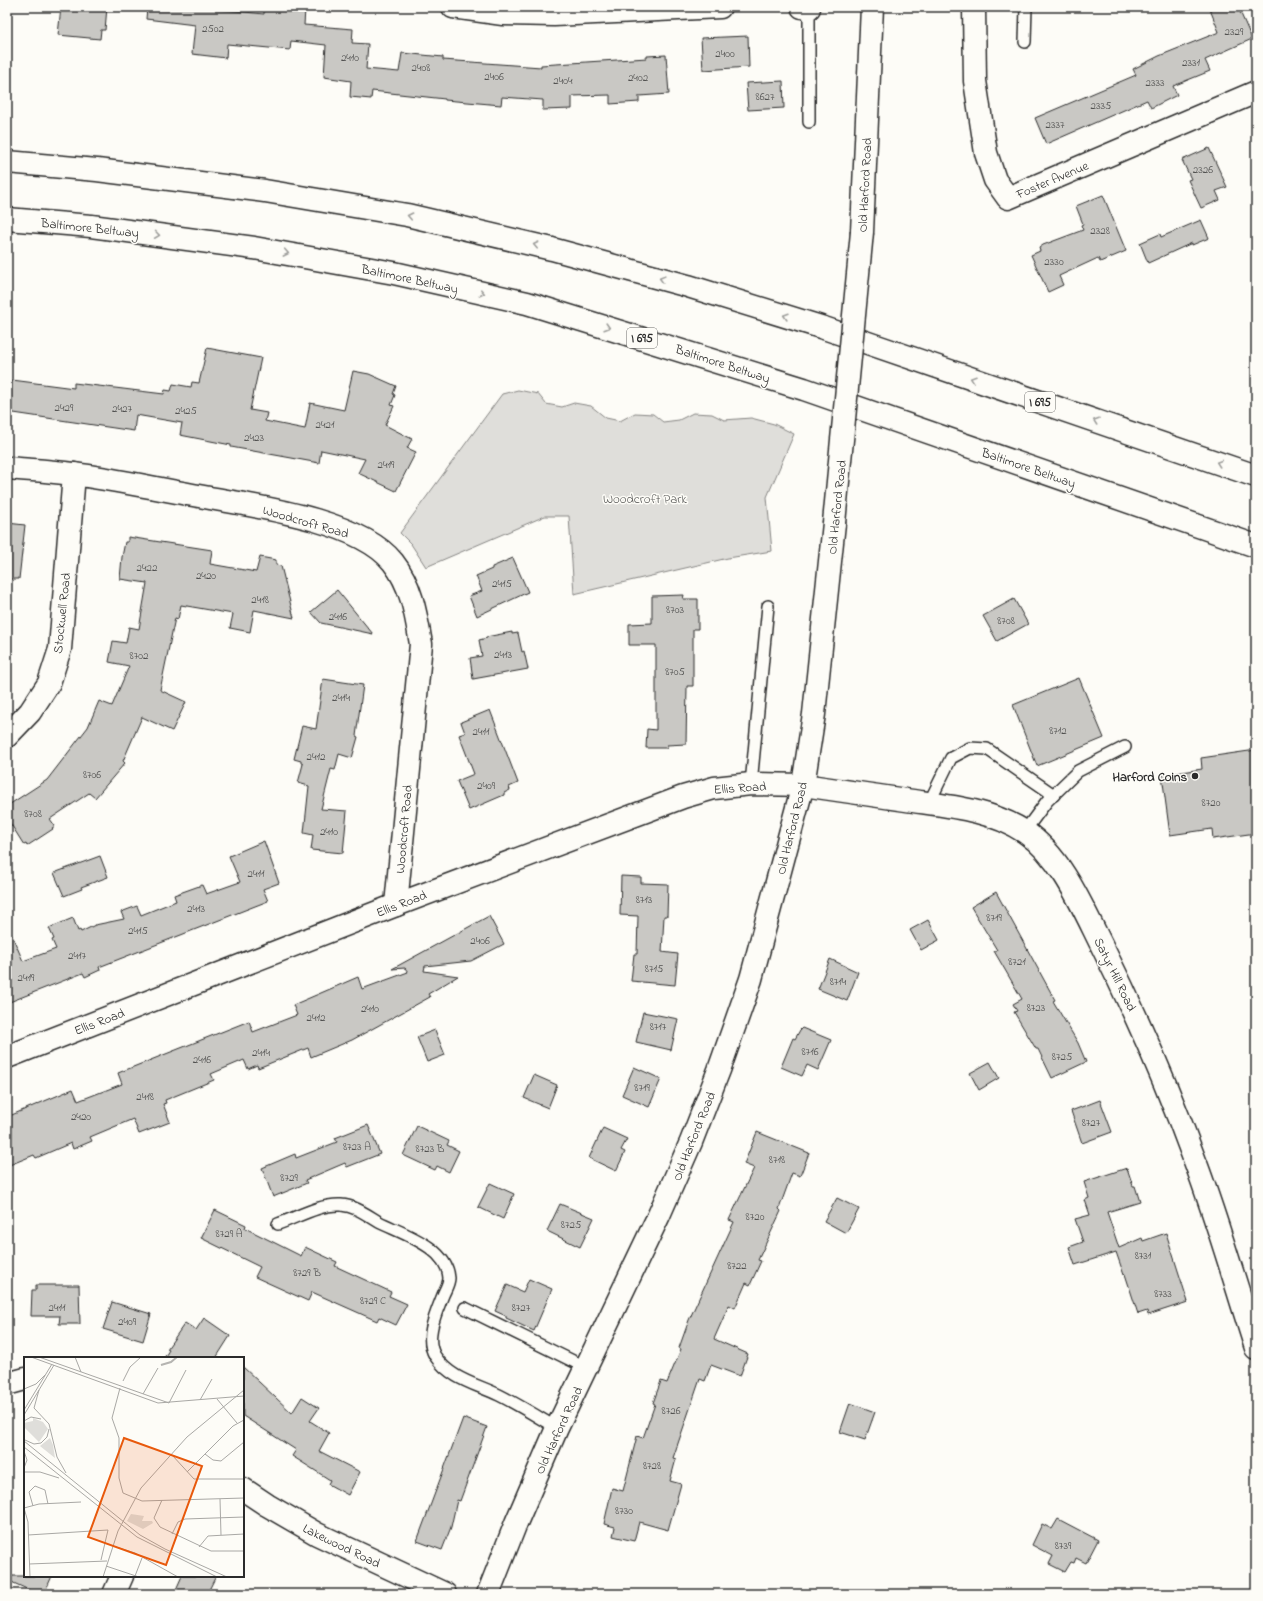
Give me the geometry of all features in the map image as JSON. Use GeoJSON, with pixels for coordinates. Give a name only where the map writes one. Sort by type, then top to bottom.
{"type":"FeatureCollection","features":[{"type":"Feature","properties":{"kind":"main road"},"geometry":{"type":"LineString","coordinates":[[453,7],[503,14],[554,15],[720,7]]}},
{"type":"Feature","properties":{"kind":"main road","name":"Old Harford Road"},"geometry":{"type":"LineString","coordinates":[[488,1594],[516,1523],[557,1428],[659,1215],[691,1142],[719,1070],[751,979],[803,785],[814,714],[862,232],[872,7]]}},
{"type":"Feature","properties":{"kind":"main road","name":"Foster Avenue"},"geometry":{"type":"LineString","coordinates":[[974,7],[975,80],[986,153],[995,180],[1008,198],[1256,92]]}},
{"type":"Feature","properties":{"kind":"main road","name":"I 695"},"geometry":{"type":"LineString","coordinates":[[7,162],[97,170],[265,191],[406,216],[552,249],[688,286],[824,328],[1256,476]]}},
{"type":"Feature","properties":{"kind":"main road","name":"Baltimore Beltway"},"geometry":{"type":"LineString","coordinates":[[7,219],[91,226],[254,248],[394,273],[527,303],[804,389],[1256,546]]}},
{"type":"Feature","properties":{"kind":"main road","name":"Woodcroft Road"},"geometry":{"type":"LineString","coordinates":[[7,468],[74,474],[281,511],[333,526],[366,540],[392,561],[410,593],[416,611],[420,644],[396,905]]}},
{"type":"Feature","properties":{"kind":"main road","name":"Stockwell Road"},"geometry":{"type":"LineString","coordinates":[[7,736],[30,712],[49,683],[60,649],[74,474]]}},
{"type":"Feature","properties":{"kind":"main road","name":"Ellis Road"},"geometry":{"type":"LineString","coordinates":[[7,1058],[396,905],[683,797],[714,788],[751,784],[803,785]]}},
{"type":"Feature","properties":{"kind":"main road","name":"Satyr Hill Road"},"geometry":{"type":"LineString","coordinates":[[803,785],[961,808],[990,815],[1024,832],[1053,858],[1092,927],[1130,1003],[1151,1050],[1195,1162],[1256,1348]]}},
{"type":"Feature","properties":{"kind":"main road"},"geometry":{"type":"LineString","coordinates":[[7,1384],[24,1380]]}},
{"type":"Feature","properties":{"kind":"main road","name":"Lakewood Road"},"geometry":{"type":"LineString","coordinates":[[244,1490],[317,1534],[446,1594]]}},
{"type":"Feature","properties":{"kind":"main road"},"geometry":{"type":"LineString","coordinates":[[114,1594],[122,1577]]}},
{"type":"Feature","properties":{"kind":"lane"},"geometry":{"type":"LineString","coordinates":[[1025,42],[1026,7]]}},
{"type":"Feature","properties":{"kind":"lane"},"geometry":{"type":"LineString","coordinates":[[805,8],[809,122]]}},
{"type":"Feature","properties":{"kind":"lane"},"geometry":{"type":"LineString","coordinates":[[751,784],[768,606]]}},
{"type":"Feature","properties":{"kind":"lane"},"geometry":{"type":"LineString","coordinates":[[1024,832],[1054,795],[1078,771],[1126,747]]}},
{"type":"Feature","properties":{"kind":"lane"},"geometry":{"type":"LineString","coordinates":[[929,803],[951,758],[970,748],[987,749],[1054,795]]}},
{"type":"Feature","properties":{"kind":"lane"},"geometry":{"type":"LineString","coordinates":[[278,1224],[317,1208],[341,1205],[357,1208],[380,1222],[413,1237],[428,1247],[439,1256],[446,1267],[449,1280],[438,1307],[430,1339],[431,1347],[443,1366],[456,1376],[500,1396],[557,1428]]}},
{"type":"Feature","properties":{"kind":"lane"},"geometry":{"type":"LineString","coordinates":[[465,1308],[587,1368]]}},
{"type":"Feature","properties":{"kind":"green space","name":"Woodcroft Park"},"geometry":{"type":"Polygon","coordinates":[[[518,390],[538,394],[546,404],[562,407],[574,403],[591,406],[606,418],[620,421],[635,413],[653,414],[663,422],[679,420],[693,413],[712,414],[724,420],[751,418],[774,424],[794,434],[767,497],[772,551],[728,558],[574,594],[569,516],[545,516],[426,567],[411,544],[400,533],[502,394],[518,390]]]}},
{"type":"Feature","properties":{"kind":"building"},"geometry":{"type":"Polygon","coordinates":[[[61,7],[107,7],[105,30],[101,30],[100,39],[58,35],[61,7]]]}},
{"type":"Feature","properties":{"kind":"building"},"geometry":{"type":"Polygon","coordinates":[[[147,7],[215,7],[215,9],[264,14],[264,7],[305,9],[304,25],[353,29],[352,43],[368,44],[366,69],[399,72],[402,53],[443,57],[443,60],[541,67],[541,65],[647,58],[647,56],[666,55],[669,94],[639,96],[639,102],[610,104],[610,95],[572,96],[572,109],[543,110],[543,100],[502,97],[501,105],[372,91],[371,99],[350,97],[351,81],[324,77],[326,45],[291,41],[290,50],[227,44],[226,58],[192,54],[195,25],[146,19],[147,7]]]}},
{"type":"Feature","properties":{"kind":"building"},"geometry":{"type":"Polygon","coordinates":[[[1209,7],[1238,7],[1252,39],[1205,60],[1210,71],[1173,86],[1177,95],[1151,108],[1147,100],[1046,144],[1035,118],[1136,75],[1133,69],[1159,56],[1219,32],[1209,7]]]}},
{"type":"Feature","properties":{"kind":"building"},"geometry":{"type":"Polygon","coordinates":[[[748,36],[749,67],[703,70],[701,38],[748,36]]]}},
{"type":"Feature","properties":{"kind":"building"},"geometry":{"type":"Polygon","coordinates":[[[783,81],[784,108],[748,110],[746,83],[783,81]]]}},
{"type":"Feature","properties":{"kind":"building"},"geometry":{"type":"Polygon","coordinates":[[[1209,148],[1227,187],[1216,191],[1220,200],[1201,208],[1188,180],[1191,179],[1182,160],[1209,148]]]}},
{"type":"Feature","properties":{"kind":"building"},"geometry":{"type":"Polygon","coordinates":[[[1103,195],[1126,251],[1100,262],[1098,258],[1059,276],[1063,285],[1048,292],[1031,255],[1040,251],[1039,248],[1043,245],[1083,230],[1081,225],[1083,224],[1076,206],[1103,195]]]}},
{"type":"Feature","properties":{"kind":"building"},"geometry":{"type":"Polygon","coordinates":[[[1201,220],[1209,238],[1192,245],[1192,243],[1148,263],[1140,243],[1160,234],[1161,237],[1201,220]]]}},
{"type":"Feature","properties":{"kind":"building"},"geometry":{"type":"Polygon","coordinates":[[[207,348],[261,358],[250,410],[267,413],[265,421],[305,429],[310,403],[344,410],[353,371],[369,374],[396,386],[393,394],[395,395],[391,405],[394,406],[385,425],[412,439],[407,448],[416,452],[396,491],[358,473],[365,459],[321,450],[319,463],[231,447],[231,445],[180,435],[182,423],[136,415],[134,431],[7,412],[7,382],[12,382],[12,380],[74,388],[74,383],[164,394],[165,390],[171,391],[173,384],[191,387],[192,382],[199,383],[207,348]]]}},
{"type":"Feature","properties":{"kind":"building"},"geometry":{"type":"Polygon","coordinates":[[[7,523],[25,525],[19,579],[7,579],[7,523]]]}},
{"type":"Feature","properties":{"kind":"building"},"geometry":{"type":"Polygon","coordinates":[[[128,537],[212,550],[210,564],[256,572],[260,557],[276,560],[276,565],[281,566],[294,618],[254,610],[250,632],[230,628],[233,614],[181,605],[178,619],[175,618],[160,690],[186,702],[172,731],[142,717],[123,761],[125,763],[95,798],[89,793],[50,819],[55,826],[52,828],[53,829],[27,846],[26,844],[24,845],[7,818],[7,806],[47,780],[88,727],[99,701],[112,706],[129,666],[109,662],[113,641],[126,643],[129,627],[139,629],[147,583],[120,579],[122,557],[125,542],[128,542],[128,537]]]}},
{"type":"Feature","properties":{"kind":"building"},"geometry":{"type":"Polygon","coordinates":[[[513,558],[528,592],[477,616],[469,596],[482,591],[476,576],[513,558]]]}},
{"type":"Feature","properties":{"kind":"building"},"geometry":{"type":"Polygon","coordinates":[[[337,590],[373,634],[321,623],[311,612],[337,590]]]}},
{"type":"Feature","properties":{"kind":"building"},"geometry":{"type":"Polygon","coordinates":[[[684,595],[683,599],[698,599],[698,629],[693,629],[693,686],[687,686],[686,744],[667,745],[667,748],[646,748],[647,729],[656,730],[656,645],[629,645],[629,624],[652,623],[652,596],[684,595]]]}},
{"type":"Feature","properties":{"kind":"building"},"geometry":{"type":"Polygon","coordinates":[[[1014,599],[1028,624],[997,641],[983,616],[1014,599]]]}},
{"type":"Feature","properties":{"kind":"building"},"geometry":{"type":"Polygon","coordinates":[[[512,632],[512,634],[518,633],[522,652],[524,651],[528,669],[473,679],[470,658],[482,656],[479,640],[487,638],[486,637],[512,632]]]}},
{"type":"Feature","properties":{"kind":"building"},"geometry":{"type":"Polygon","coordinates":[[[1079,678],[1104,738],[1037,766],[1013,705],[1079,678]]]}},
{"type":"Feature","properties":{"kind":"building"},"geometry":{"type":"Polygon","coordinates":[[[323,679],[363,685],[356,736],[358,737],[352,758],[339,754],[335,770],[331,769],[321,809],[347,811],[343,853],[311,850],[313,835],[304,833],[309,786],[298,783],[303,764],[301,761],[294,759],[302,726],[316,729],[323,679]]]}},
{"type":"Feature","properties":{"kind":"building"},"geometry":{"type":"Polygon","coordinates":[[[490,710],[518,783],[509,787],[510,790],[504,793],[504,795],[469,810],[457,781],[474,774],[459,735],[465,733],[461,722],[490,710]]]}},
{"type":"Feature","properties":{"kind":"building"},"geometry":{"type":"Polygon","coordinates":[[[1256,750],[1256,833],[1213,839],[1212,829],[1170,835],[1162,775],[1202,769],[1201,758],[1256,750]]]}},
{"type":"Feature","properties":{"kind":"building"},"geometry":{"type":"Polygon","coordinates":[[[264,841],[279,883],[263,889],[268,901],[99,967],[100,970],[85,977],[83,973],[7,1003],[7,924],[23,961],[56,949],[52,940],[54,939],[49,928],[73,918],[78,931],[80,930],[81,932],[95,925],[124,919],[121,912],[137,906],[141,915],[176,901],[174,895],[202,885],[206,894],[240,882],[229,856],[264,841]]]}},
{"type":"Feature","properties":{"kind":"building"},"geometry":{"type":"Polygon","coordinates":[[[100,856],[108,877],[81,887],[82,889],[64,896],[54,873],[100,856]]]}},
{"type":"Feature","properties":{"kind":"building"},"geometry":{"type":"Polygon","coordinates":[[[621,876],[641,877],[641,883],[668,884],[667,916],[664,916],[662,952],[678,954],[675,985],[631,981],[634,954],[637,954],[638,916],[620,915],[621,876]]]}},
{"type":"Feature","properties":{"kind":"building"},"geometry":{"type":"Polygon","coordinates":[[[996,892],[1055,1000],[1053,1001],[1078,1043],[1086,1062],[1052,1078],[1038,1049],[1036,1049],[1014,1012],[1017,1011],[1013,1004],[1022,999],[994,951],[997,950],[971,907],[996,892]]]}},
{"type":"Feature","properties":{"kind":"building"},"geometry":{"type":"Polygon","coordinates":[[[489,916],[504,944],[471,961],[425,966],[424,971],[458,976],[428,994],[430,997],[352,1040],[311,1057],[308,1048],[258,1068],[257,1065],[248,1069],[244,1060],[211,1074],[214,1080],[165,1100],[166,1103],[163,1104],[170,1122],[139,1134],[133,1119],[90,1137],[92,1141],[73,1149],[71,1143],[36,1158],[34,1155],[7,1166],[7,1117],[73,1089],[78,1101],[122,1084],[118,1073],[249,1021],[253,1032],[297,1015],[293,1005],[358,977],[362,989],[408,972],[405,968],[392,969],[489,916]]]}},
{"type":"Feature","properties":{"kind":"building"},"geometry":{"type":"Polygon","coordinates":[[[928,920],[939,940],[921,950],[910,930],[928,920]]]}},
{"type":"Feature","properties":{"kind":"building"},"geometry":{"type":"Polygon","coordinates":[[[830,959],[858,972],[847,1001],[818,989],[830,959]]]}},
{"type":"Feature","properties":{"kind":"building"},"geometry":{"type":"Polygon","coordinates":[[[643,1012],[678,1019],[671,1050],[636,1042],[643,1012]]]}},
{"type":"Feature","properties":{"kind":"building"},"geometry":{"type":"Polygon","coordinates":[[[802,1028],[831,1040],[818,1070],[807,1065],[802,1076],[781,1067],[793,1038],[795,1039],[802,1028]]]}},
{"type":"Feature","properties":{"kind":"building"},"geometry":{"type":"Polygon","coordinates":[[[435,1030],[445,1055],[427,1062],[417,1037],[435,1030]]]}},
{"type":"Feature","properties":{"kind":"building"},"geometry":{"type":"Polygon","coordinates":[[[990,1062],[999,1078],[979,1090],[970,1073],[990,1062]]]}},
{"type":"Feature","properties":{"kind":"building"},"geometry":{"type":"Polygon","coordinates":[[[634,1067],[661,1079],[649,1107],[622,1095],[634,1067]]]}},
{"type":"Feature","properties":{"kind":"building"},"geometry":{"type":"Polygon","coordinates":[[[534,1075],[557,1085],[548,1108],[524,1098],[534,1075]]]}},
{"type":"Feature","properties":{"kind":"building"},"geometry":{"type":"Polygon","coordinates":[[[1100,1100],[1112,1132],[1082,1143],[1071,1111],[1100,1100]]]}},
{"type":"Feature","properties":{"kind":"building"},"geometry":{"type":"Polygon","coordinates":[[[368,1125],[380,1154],[347,1167],[345,1163],[305,1180],[307,1183],[273,1197],[262,1168],[295,1154],[296,1158],[337,1142],[335,1138],[368,1125]]]}},
{"type":"Feature","properties":{"kind":"building"},"geometry":{"type":"Polygon","coordinates":[[[417,1126],[449,1141],[447,1145],[459,1151],[449,1172],[437,1166],[435,1170],[403,1155],[417,1126]]]}},
{"type":"Feature","properties":{"kind":"building"},"geometry":{"type":"Polygon","coordinates":[[[603,1128],[627,1139],[621,1150],[625,1152],[616,1171],[589,1158],[603,1128]]]}},
{"type":"Feature","properties":{"kind":"building"},"geometry":{"type":"Polygon","coordinates":[[[757,1132],[809,1153],[800,1176],[792,1173],[779,1209],[781,1211],[758,1260],[761,1261],[750,1285],[746,1283],[735,1308],[729,1305],[714,1339],[748,1354],[740,1376],[711,1365],[705,1381],[700,1379],[673,1458],[676,1459],[670,1481],[681,1484],[668,1530],[639,1522],[634,1541],[613,1536],[615,1527],[604,1524],[612,1488],[623,1491],[637,1436],[643,1438],[655,1404],[653,1403],[661,1381],[667,1383],[681,1349],[679,1348],[689,1320],[734,1222],[729,1220],[754,1168],[744,1164],[757,1132]]]}},
{"type":"Feature","properties":{"kind":"building"},"geometry":{"type":"Polygon","coordinates":[[[1127,1168],[1140,1202],[1107,1212],[1119,1248],[1142,1238],[1143,1241],[1166,1233],[1188,1302],[1148,1315],[1147,1311],[1138,1314],[1116,1252],[1075,1265],[1069,1247],[1083,1242],[1075,1219],[1090,1215],[1085,1200],[1089,1198],[1084,1182],[1127,1168]]]}},
{"type":"Feature","properties":{"kind":"building"},"geometry":{"type":"Polygon","coordinates":[[[490,1183],[514,1194],[503,1219],[478,1207],[490,1183]]]}},
{"type":"Feature","properties":{"kind":"building"},"geometry":{"type":"Polygon","coordinates":[[[837,1198],[859,1209],[846,1233],[824,1221],[837,1198]]]}},
{"type":"Feature","properties":{"kind":"building"},"geometry":{"type":"Polygon","coordinates":[[[560,1204],[594,1218],[580,1247],[547,1231],[560,1204]]]}},
{"type":"Feature","properties":{"kind":"building"},"geometry":{"type":"Polygon","coordinates":[[[215,1210],[246,1225],[245,1228],[301,1256],[305,1247],[337,1262],[335,1266],[391,1292],[389,1296],[407,1304],[396,1325],[379,1317],[377,1321],[312,1292],[308,1301],[255,1277],[260,1267],[201,1238],[215,1210]]]}},
{"type":"Feature","properties":{"kind":"building"},"geometry":{"type":"Polygon","coordinates":[[[529,1279],[552,1289],[534,1331],[506,1318],[506,1316],[495,1311],[507,1285],[523,1292],[529,1279]]]}},
{"type":"Feature","properties":{"kind":"building"},"geometry":{"type":"Polygon","coordinates":[[[36,1285],[79,1285],[80,1324],[59,1324],[60,1316],[31,1316],[32,1290],[36,1290],[36,1285]]]}},
{"type":"Feature","properties":{"kind":"building"},"geometry":{"type":"Polygon","coordinates":[[[112,1302],[151,1314],[143,1341],[103,1329],[112,1302]]]}},
{"type":"Feature","properties":{"kind":"building"},"geometry":{"type":"Polygon","coordinates":[[[204,1318],[230,1336],[217,1357],[165,1357],[169,1350],[167,1349],[185,1323],[196,1330],[204,1318]]]}},
{"type":"Feature","properties":{"kind":"building"},"geometry":{"type":"Polygon","coordinates":[[[244,1368],[292,1413],[302,1397],[319,1408],[310,1421],[329,1433],[319,1451],[360,1472],[348,1495],[328,1484],[330,1480],[292,1456],[296,1450],[244,1417],[244,1368]]]}},
{"type":"Feature","properties":{"kind":"building"},"geometry":{"type":"Polygon","coordinates":[[[850,1403],[875,1412],[865,1440],[840,1432],[850,1403]]]}},
{"type":"Feature","properties":{"kind":"building"},"geometry":{"type":"Polygon","coordinates":[[[463,1418],[487,1427],[460,1501],[457,1500],[451,1527],[442,1550],[417,1541],[463,1418]]]}},
{"type":"Feature","properties":{"kind":"building"},"geometry":{"type":"Polygon","coordinates":[[[1058,1519],[1098,1540],[1086,1563],[1076,1558],[1074,1563],[1071,1562],[1065,1572],[1049,1564],[1053,1556],[1032,1545],[1042,1524],[1052,1529],[1058,1519]]]}},
{"type":"Feature","properties":{"kind":"building"},"geometry":{"type":"Polygon","coordinates":[[[7,1576],[52,1577],[44,1594],[38,1594],[7,1580],[7,1576]]]}},
{"type":"Feature","properties":{"kind":"building"},"geometry":{"type":"Polygon","coordinates":[[[182,1577],[216,1577],[207,1594],[174,1594],[182,1577]]]}},
{"type":"Feature","properties":{"kind":"place","name":"Harford Coins"},"geometry":{"type":"Point","coordinates":[1195,776]}}]}
